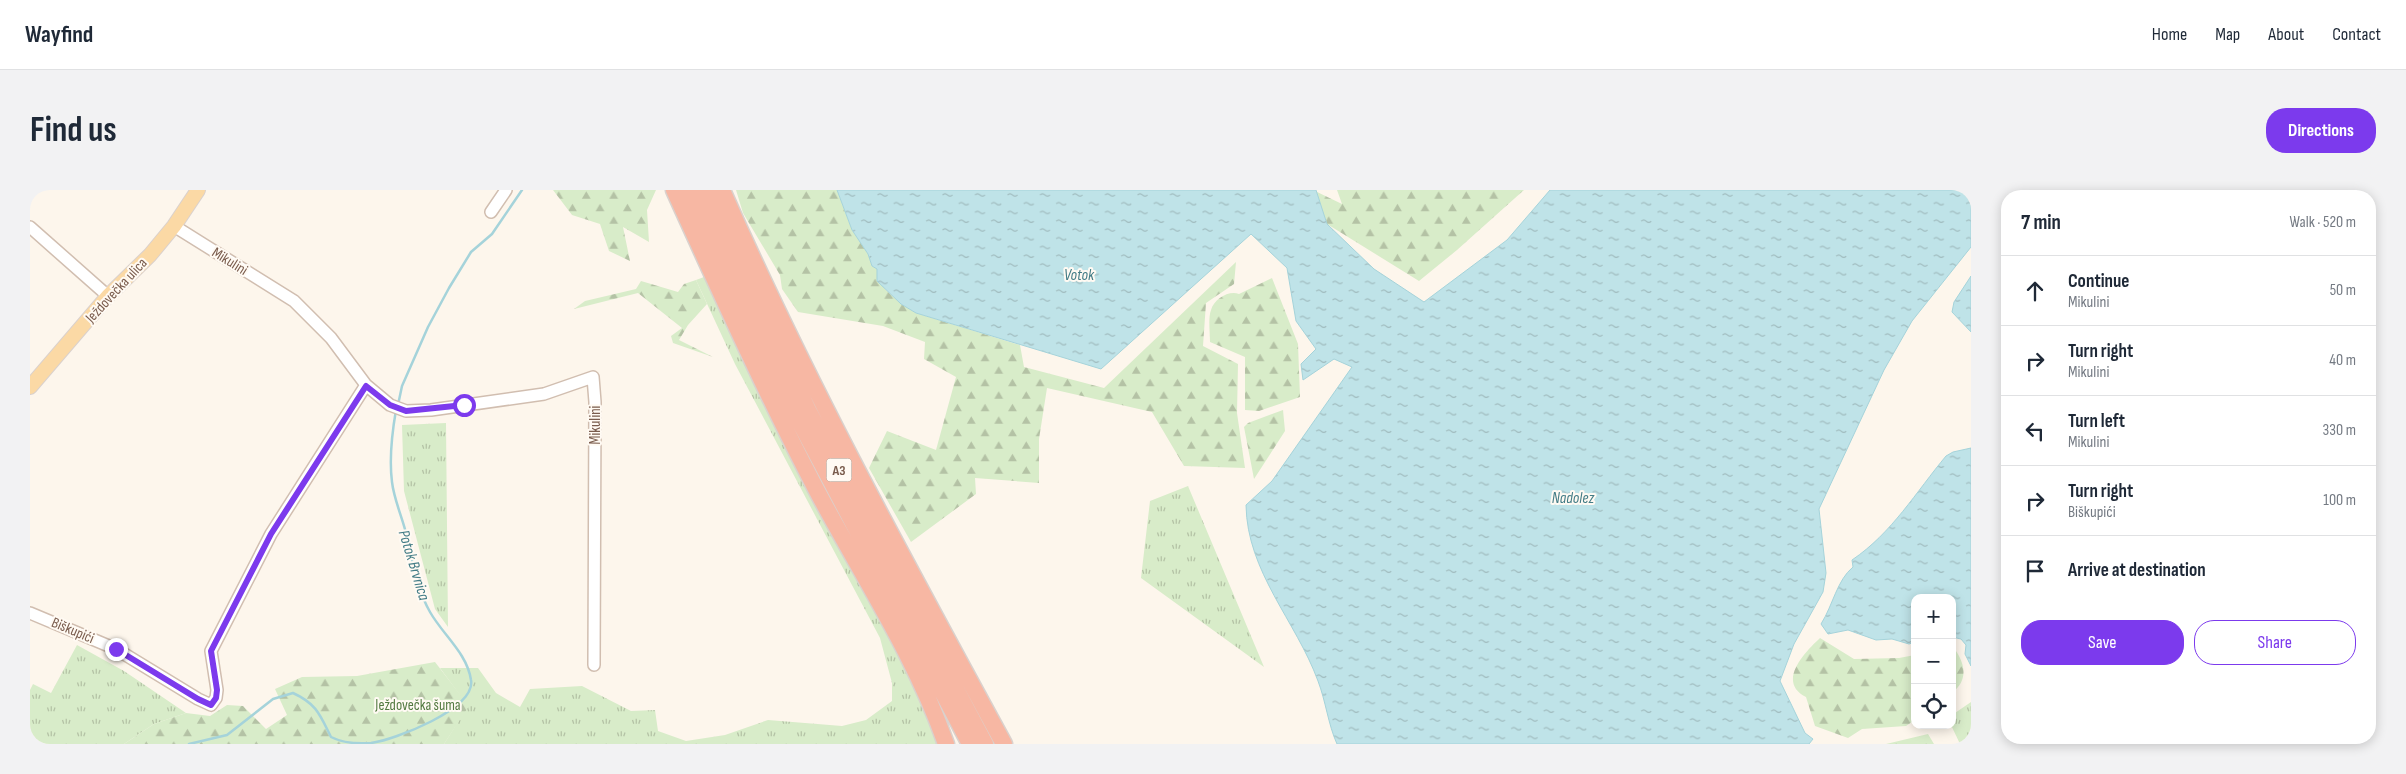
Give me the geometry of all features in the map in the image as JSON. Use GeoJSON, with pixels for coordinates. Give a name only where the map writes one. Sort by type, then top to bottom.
{"type":"FeatureCollection","features":[{"type":"Feature","properties":{"kind":"highway"},"geometry":{"type":"LineString","coordinates":[[674,190],[747,353],[927,697],[946,744]]}},
{"type":"Feature","properties":{"kind":"highway","name":"A3"},"geometry":{"type":"LineString","coordinates":[[690,190],[761,346],[796,416],[970,744]]}},
{"type":"Feature","properties":{"kind":"highway","name":"A3"},"geometry":{"type":"LineString","coordinates":[[706,190],[808,410],[985,744]]}},
{"type":"Feature","properties":{"kind":"highway"},"geometry":{"type":"LineString","coordinates":[[722,190],[787,331],[842,440],[1004,744]]}},
{"type":"Feature","properties":{"kind":"main road","name":"Ježdovečka ulica"},"geometry":{"type":"LineString","coordinates":[[30,387],[108,296],[150,255],[174,226],[198,190]]}},
{"type":"Feature","properties":{"kind":"street"},"geometry":{"type":"LineString","coordinates":[[491,212],[506,190]]}},
{"type":"Feature","properties":{"kind":"street","name":"Mikulini"},"geometry":{"type":"LineString","coordinates":[[174,226],[294,301],[330,338],[366,386],[390,405],[406,411],[431,410],[544,394],[593,377],[596,402],[594,665]]}},
{"type":"Feature","properties":{"kind":"street"},"geometry":{"type":"LineString","coordinates":[[31,229],[108,296]]}},
{"type":"Feature","properties":{"kind":"street","name":"Biškupići"},"geometry":{"type":"LineString","coordinates":[[30,613],[116,649],[211,705],[216,698],[211,651],[271,534],[366,386]]}},
{"type":"Feature","properties":{"kind":"green space"},"geometry":{"type":"Polygon","coordinates":[[[553,190],[656,190],[647,210],[649,242],[623,227],[630,261],[609,251],[600,224],[572,215],[553,190]]]}},
{"type":"Feature","properties":{"kind":"green space"},"geometry":{"type":"Polygon","coordinates":[[[736,190],[837,190],[852,230],[868,254],[872,266],[877,269],[885,289],[901,304],[916,313],[1020,345],[1024,367],[1104,388],[1236,262],[1234,284],[1206,303],[1203,346],[1238,364],[1237,413],[1245,468],[1184,466],[1152,412],[1047,388],[1039,439],[1039,483],[975,478],[976,494],[911,542],[869,468],[887,431],[936,450],[956,377],[924,359],[925,342],[883,326],[798,312],[782,289],[780,275],[743,213],[736,190]]]}},
{"type":"Feature","properties":{"kind":"green space"},"geometry":{"type":"Polygon","coordinates":[[[1337,190],[1524,190],[1419,281],[1327,224],[1315,191],[1342,204],[1337,190]]]}},
{"type":"Feature","properties":{"kind":"green space"},"geometry":{"type":"Polygon","coordinates":[[[704,277],[738,348],[917,690],[940,744],[444,744],[468,706],[440,668],[478,668],[496,693],[520,707],[530,689],[582,686],[631,711],[655,710],[658,731],[686,741],[725,735],[768,720],[842,726],[866,720],[892,701],[892,683],[880,638],[735,364],[696,280],[704,277]]]}},
{"type":"Feature","properties":{"kind":"green space"},"geometry":{"type":"Polygon","coordinates":[[[1272,278],[1298,344],[1300,397],[1259,411],[1245,410],[1245,357],[1210,342],[1210,313],[1215,302],[1222,296],[1231,293],[1239,294],[1272,278]]]}},
{"type":"Feature","properties":{"kind":"green space"},"geometry":{"type":"Polygon","coordinates":[[[696,280],[707,304],[688,325],[679,340],[713,357],[673,343],[671,336],[682,328],[638,293],[574,309],[585,301],[636,289],[641,281],[678,292],[684,284],[696,280]]]}},
{"type":"Feature","properties":{"kind":"green space"},"geometry":{"type":"Polygon","coordinates":[[[1283,410],[1285,431],[1254,479],[1244,427],[1248,423],[1283,410]]]}},
{"type":"Feature","properties":{"kind":"green space"},"geometry":{"type":"Polygon","coordinates":[[[446,423],[448,627],[435,609],[404,491],[402,425],[446,423]]]}},
{"type":"Feature","properties":{"kind":"green space"},"geometry":{"type":"Polygon","coordinates":[[[1188,486],[1264,667],[1141,578],[1150,501],[1188,486]]]}},
{"type":"Feature","properties":{"kind":"green space"},"geometry":{"type":"Polygon","coordinates":[[[1820,638],[1854,659],[1899,658],[1911,656],[1911,723],[1906,726],[1862,729],[1848,738],[1815,726],[1806,697],[1797,691],[1793,683],[1796,667],[1807,651],[1820,638]]]}},
{"type":"Feature","properties":{"kind":"green space"},"geometry":{"type":"Polygon","coordinates":[[[77,645],[124,671],[186,713],[154,724],[124,744],[30,744],[30,690],[33,684],[51,693],[77,645]]]}},
{"type":"Feature","properties":{"kind":"green space"},"geometry":{"type":"Polygon","coordinates":[[[1956,651],[1964,671],[1961,683],[1957,688],[1956,651]]]}},
{"type":"Feature","properties":{"kind":"green space","name":"Ježdovečka šuma"},"geometry":{"type":"Polygon","coordinates":[[[435,662],[469,706],[444,744],[124,744],[154,724],[186,713],[210,716],[227,705],[243,706],[266,729],[287,715],[275,689],[302,677],[357,676],[435,662]]]}},
{"type":"Feature","properties":{"kind":"green space"},"geometry":{"type":"Polygon","coordinates":[[[1971,702],[1971,744],[1960,744],[1953,729],[1956,729],[1956,712],[1971,702]]]}},
{"type":"Feature","properties":{"kind":"green space"},"geometry":{"type":"Polygon","coordinates":[[[1928,734],[1934,744],[1886,744],[1928,734]]]}},
{"type":"Feature","properties":{"kind":"water","name":"Nadolez"},"geometry":{"type":"Polygon","coordinates":[[[837,190],[1316,190],[1327,224],[1374,269],[1424,302],[1507,240],[1550,190],[1971,190],[1971,247],[1912,321],[1884,370],[1819,509],[1826,573],[1823,592],[1794,644],[1780,681],[1805,733],[1813,739],[1809,744],[1337,744],[1318,681],[1309,659],[1263,574],[1248,529],[1246,505],[1272,481],[1352,367],[1334,359],[1303,380],[1301,364],[1316,349],[1296,321],[1287,268],[1251,234],[1101,369],[916,313],[901,304],[877,281],[877,269],[872,266],[868,254],[852,230],[837,190]]]}},
{"type":"Feature","properties":{"kind":"water"},"geometry":{"type":"Polygon","coordinates":[[[1971,276],[1971,332],[1952,312],[1954,302],[1971,276]]]}},
{"type":"Feature","properties":{"kind":"water"},"geometry":{"type":"Polygon","coordinates":[[[1971,448],[1971,666],[1965,654],[1966,645],[1961,639],[1956,638],[1956,594],[1911,594],[1911,643],[1909,644],[1892,639],[1876,640],[1848,630],[1828,634],[1821,624],[1839,586],[1853,567],[1852,560],[1891,525],[1946,456],[1953,452],[1971,448]]]}},
{"type":"Feature","properties":{"kind":"waterway","name":"Potok Brvnica"},"geometry":{"type":"LineString","coordinates":[[398,405],[402,386],[428,327],[449,288],[471,252],[492,234],[522,190]]}},
{"type":"Feature","properties":{"kind":"waterway","name":"Potok Brvnica"},"geometry":{"type":"LineString","coordinates":[[189,744],[227,735],[273,699],[293,693],[313,706],[331,737],[350,743],[382,741],[414,729],[448,712],[461,702],[469,691],[471,680],[465,661],[435,620],[422,594],[395,496],[391,473],[391,455],[396,410]]}},
{"type":"Feature","properties":{"kind":"route"},"geometry":{"type":"LineString","coordinates":[[116,649],[211,705],[216,698],[217,690],[211,651],[271,534],[366,386],[390,405],[406,411],[431,410],[464,405]]}},
{"type":"Feature","properties":{"kind":"water label","name":"Votok"},"geometry":{"type":"Point","coordinates":[1079,274]}}]}
